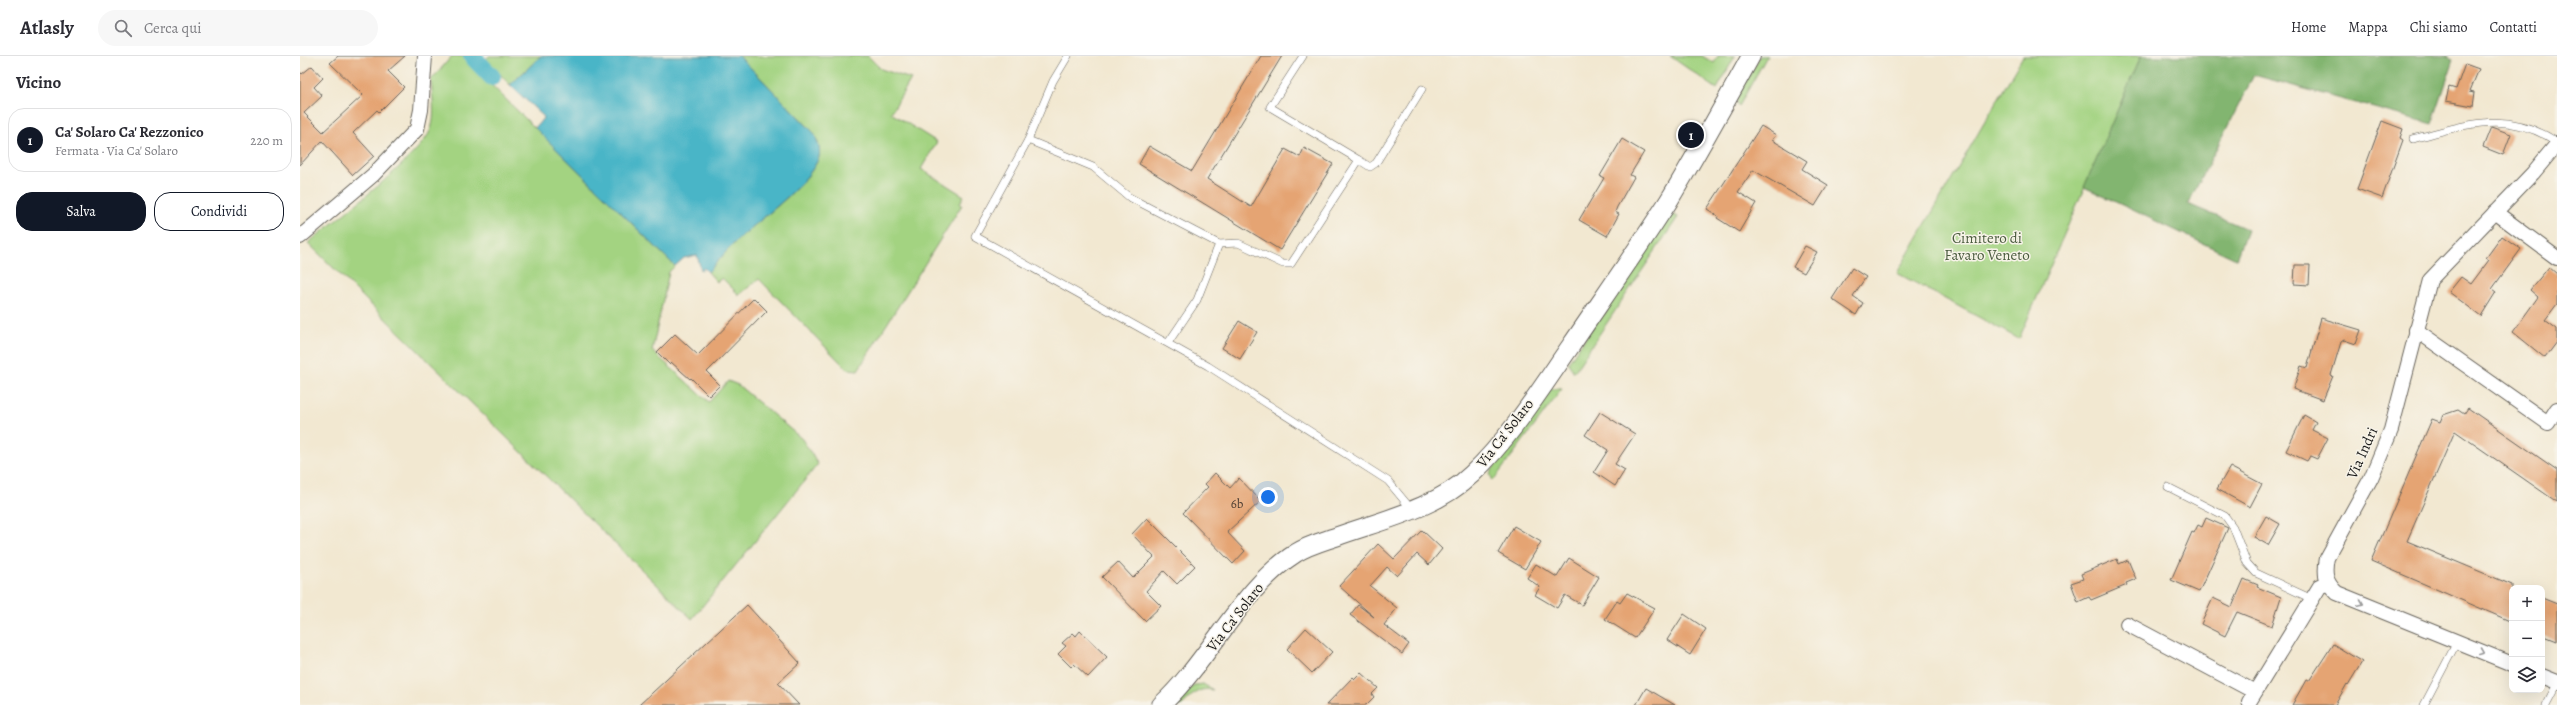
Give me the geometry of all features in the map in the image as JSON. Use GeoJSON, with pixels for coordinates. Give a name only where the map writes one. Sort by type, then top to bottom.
{"type":"FeatureCollection","features":[{"type":"Feature","properties":{"kind":"street"},"geometry":{"type":"LineString","coordinates":[[300,237],[373,175],[417,129],[422,110],[425,56]]}},
{"type":"Feature","properties":{"kind":"street","name":"Via Ca' Solaro"},"geometry":{"type":"LineString","coordinates":[[1161,705],[1192,673],[1253,593],[1283,562],[1297,552],[1412,510],[1454,488],[1471,475],[1495,450],[1552,372],[1627,264],[1685,174],[1751,56]]}},
{"type":"Feature","properties":{"kind":"street","name":"Via Indri"},"geometry":{"type":"LineString","coordinates":[[2328,584],[2324,572],[2327,558],[2371,478],[2381,455],[2398,405],[2430,280],[2495,212],[2557,143]]}},
{"type":"Feature","properties":{"kind":"street"},"geometry":{"type":"LineString","coordinates":[[2495,212],[2557,258]]}},
{"type":"Feature","properties":{"kind":"street"},"geometry":{"type":"LineString","coordinates":[[2416,330],[2552,426],[2557,410]]}},
{"type":"Feature","properties":{"kind":"street"},"geometry":{"type":"LineString","coordinates":[[2127,624],[2252,697],[2320,586],[2328,584],[2347,597],[2509,663]]}},
{"type":"Feature","properties":{"kind":"street"},"geometry":{"type":"LineString","coordinates":[[2545,677],[2557,683]]}},
{"type":"Feature","properties":{"kind":"lane"},"geometry":{"type":"LineString","coordinates":[[1068,56],[1053,81],[1028,140],[975,236],[1208,366],[1388,481],[1412,510]]}},
{"type":"Feature","properties":{"kind":"lane"},"geometry":{"type":"LineString","coordinates":[[1303,56],[1270,107],[1370,167],[1376,163],[1422,89]]}},
{"type":"Feature","properties":{"kind":"lane"},"geometry":{"type":"LineString","coordinates":[[2413,139],[2494,120],[2541,133],[2557,143]]}},
{"type":"Feature","properties":{"kind":"lane"},"geometry":{"type":"LineString","coordinates":[[1028,140],[1093,167],[1129,197],[1219,244],[1238,243],[1283,264],[1291,264],[1360,160]]}},
{"type":"Feature","properties":{"kind":"lane"},"geometry":{"type":"LineString","coordinates":[[1168,343],[1197,300],[1219,244]]}},
{"type":"Feature","properties":{"kind":"lane"},"geometry":{"type":"LineString","coordinates":[[2168,487],[2225,516],[2233,527],[2247,563],[2256,573],[2312,599]]}},
{"type":"Feature","properties":{"kind":"lane"},"geometry":{"type":"LineString","coordinates":[[2424,705],[2457,642]]}},
{"type":"Feature","properties":{"kind":"lane"},"geometry":{"type":"LineString","coordinates":[[2546,705],[2557,683]]}},
{"type":"Feature","properties":{"kind":"green space"},"geometry":{"type":"Polygon","coordinates":[[[452,56],[462,56],[675,266],[669,272],[652,351],[709,402],[728,381],[738,385],[802,439],[818,464],[692,619],[308,243],[376,188],[424,141],[431,129],[433,117],[431,80],[452,56]]]}},
{"type":"Feature","properties":{"kind":"green space"},"geometry":{"type":"Polygon","coordinates":[[[489,56],[541,56],[510,85],[486,59],[489,56]]]}},
{"type":"Feature","properties":{"kind":"green space"},"geometry":{"type":"Polygon","coordinates":[[[739,56],[868,56],[881,69],[911,79],[891,113],[937,142],[921,169],[964,196],[960,203],[962,205],[858,370],[847,369],[759,279],[739,295],[722,278],[717,282],[708,272],[739,238],[775,209],[797,188],[814,167],[819,157],[818,145],[814,133],[739,56]]]}},
{"type":"Feature","properties":{"kind":"green space"},"geometry":{"type":"Polygon","coordinates":[[[1670,56],[1702,56],[1714,63],[1718,56],[1735,56],[1717,89],[1670,56]]]}},
{"type":"Feature","properties":{"kind":"green space"},"geometry":{"type":"Polygon","coordinates":[[[1760,56],[1767,56],[1739,106],[1737,103],[1737,98],[1760,56]]]}},
{"type":"Feature","properties":{"kind":"green space","name":"Cimitero di Favaro Veneto"},"geometry":{"type":"Polygon","coordinates":[[[2023,56],[2141,56],[2019,339],[1897,273],[2023,56]]]}},
{"type":"Feature","properties":{"kind":"green space"},"geometry":{"type":"Polygon","coordinates":[[[2141,56],[2447,56],[2454,59],[2432,124],[2254,75],[2188,204],[2247,229],[2236,259],[2084,187],[2141,56]]]}},
{"type":"Feature","properties":{"kind":"green space"},"geometry":{"type":"Polygon","coordinates":[[[1674,215],[1678,217],[1574,372],[1568,363],[1669,216],[1674,215]]]}},
{"type":"Feature","properties":{"kind":"green space"},"geometry":{"type":"Polygon","coordinates":[[[1551,389],[1562,389],[1493,481],[1490,474],[1493,468],[1551,389]]]}},
{"type":"Feature","properties":{"kind":"green space"},"geometry":{"type":"Polygon","coordinates":[[[1203,684],[1213,690],[1208,689],[1200,691],[1182,705],[1174,705],[1194,685],[1203,684]]]}},
{"type":"Feature","properties":{"kind":"water"},"geometry":{"type":"Polygon","coordinates":[[[541,56],[739,56],[814,133],[819,148],[819,157],[814,167],[797,188],[739,238],[708,272],[704,268],[701,270],[697,255],[684,258],[675,266],[535,128],[544,117],[510,85],[541,56]]]}},
{"type":"Feature","properties":{"kind":"building"},"geometry":{"type":"Polygon","coordinates":[[[338,56],[405,56],[388,71],[404,87],[379,112],[377,110],[353,133],[374,156],[353,175],[322,141],[300,165],[300,72],[302,74],[312,66],[323,78],[314,87],[322,96],[304,113],[323,132],[363,95],[330,63],[338,56]]]}},
{"type":"Feature","properties":{"kind":"building"},"geometry":{"type":"Polygon","coordinates":[[[1261,56],[1282,56],[1207,179],[1251,207],[1285,149],[1300,157],[1304,148],[1333,164],[1280,250],[1139,164],[1149,146],[1192,171],[1261,56]]]}},
{"type":"Feature","properties":{"kind":"building"},"geometry":{"type":"Polygon","coordinates":[[[2465,64],[2479,69],[2470,91],[2475,92],[2473,106],[2446,101],[2449,87],[2456,89],[2465,64]]]}},
{"type":"Feature","properties":{"kind":"building"},"geometry":{"type":"Polygon","coordinates":[[[2382,121],[2403,129],[2400,138],[2403,140],[2382,198],[2357,189],[2382,121]]]}},
{"type":"Feature","properties":{"kind":"building"},"geometry":{"type":"Polygon","coordinates":[[[1761,126],[1776,135],[1772,140],[1807,161],[1802,169],[1828,185],[1815,206],[1753,170],[1738,192],[1756,203],[1739,232],[1717,218],[1718,216],[1707,209],[1761,126]]]}},
{"type":"Feature","properties":{"kind":"building"},"geometry":{"type":"Polygon","coordinates":[[[2491,127],[2511,134],[2503,155],[2483,147],[2491,127]]]}},
{"type":"Feature","properties":{"kind":"building"},"geometry":{"type":"Polygon","coordinates":[[[1622,139],[1644,152],[1630,175],[1634,177],[1617,207],[1615,212],[1619,214],[1607,236],[1579,220],[1604,178],[1600,176],[1622,139]]]}},
{"type":"Feature","properties":{"kind":"building"},"geometry":{"type":"Polygon","coordinates":[[[2502,236],[2521,249],[2492,289],[2496,292],[2481,316],[2449,292],[2461,277],[2471,284],[2489,260],[2486,258],[2502,236]]]}},
{"type":"Feature","properties":{"kind":"building"},"geometry":{"type":"Polygon","coordinates":[[[1805,246],[1817,252],[1804,273],[1793,267],[1805,246]]]}},
{"type":"Feature","properties":{"kind":"building"},"geometry":{"type":"Polygon","coordinates":[[[2295,265],[2310,265],[2309,285],[2294,284],[2295,265]]]}},
{"type":"Feature","properties":{"kind":"building"},"geometry":{"type":"Polygon","coordinates":[[[2549,267],[2557,274],[2557,304],[2545,320],[2557,329],[2557,342],[2545,358],[2513,332],[2538,297],[2530,290],[2549,267]]]}},
{"type":"Feature","properties":{"kind":"building"},"geometry":{"type":"Polygon","coordinates":[[[1852,268],[1866,277],[1853,296],[1863,303],[1856,315],[1832,299],[1852,268]]]}},
{"type":"Feature","properties":{"kind":"building"},"geometry":{"type":"Polygon","coordinates":[[[754,298],[767,311],[707,372],[720,385],[709,396],[691,378],[690,379],[671,362],[669,364],[657,352],[675,334],[698,355],[754,298]]]}},
{"type":"Feature","properties":{"kind":"building"},"geometry":{"type":"Polygon","coordinates":[[[2321,318],[2361,330],[2356,344],[2344,340],[2341,342],[2331,375],[2333,376],[2323,400],[2293,389],[2301,366],[2307,368],[2321,318]]]}},
{"type":"Feature","properties":{"kind":"building"},"geometry":{"type":"Polygon","coordinates":[[[1239,321],[1257,332],[1240,359],[1222,348],[1239,321]]]}},
{"type":"Feature","properties":{"kind":"building"},"geometry":{"type":"Polygon","coordinates":[[[2468,408],[2557,470],[2557,502],[2455,431],[2407,541],[2512,585],[2509,585],[2509,621],[2371,561],[2432,419],[2440,422],[2443,415],[2458,410],[2464,414],[2468,408]]]}},
{"type":"Feature","properties":{"kind":"building"},"geometry":{"type":"Polygon","coordinates":[[[1600,412],[1635,434],[1615,464],[1625,470],[1615,486],[1594,472],[1608,450],[1585,435],[1600,412]]]}},
{"type":"Feature","properties":{"kind":"building"},"geometry":{"type":"Polygon","coordinates":[[[2304,415],[2316,422],[2312,430],[2328,438],[2317,459],[2310,456],[2307,461],[2286,451],[2304,415]]]}},
{"type":"Feature","properties":{"kind":"building"},"geometry":{"type":"Polygon","coordinates":[[[2230,467],[2262,484],[2250,507],[2217,489],[2230,467]]]}},
{"type":"Feature","properties":{"kind":"building"},"geometry":{"type":"Polygon","coordinates":[[[1215,473],[1230,488],[1239,478],[1261,501],[1227,532],[1245,551],[1233,564],[1183,513],[1208,487],[1205,484],[1215,473]]]}},
{"type":"Feature","properties":{"kind":"building"},"geometry":{"type":"Polygon","coordinates":[[[2266,516],[2280,524],[2268,545],[2254,537],[2266,516]]]}},
{"type":"Feature","properties":{"kind":"building"},"geometry":{"type":"Polygon","coordinates":[[[1147,518],[1195,566],[1177,584],[1164,571],[1146,591],[1161,606],[1145,621],[1102,577],[1118,562],[1133,578],[1154,557],[1132,534],[1147,518]]]}},
{"type":"Feature","properties":{"kind":"building"},"geometry":{"type":"Polygon","coordinates":[[[2206,518],[2228,528],[2199,592],[2171,580],[2192,532],[2194,533],[2198,525],[2202,527],[2206,518]]]}},
{"type":"Feature","properties":{"kind":"building"},"geometry":{"type":"Polygon","coordinates":[[[1514,526],[1541,542],[1525,569],[1498,553],[1514,526]]]}},
{"type":"Feature","properties":{"kind":"building"},"geometry":{"type":"Polygon","coordinates":[[[1422,530],[1442,549],[1429,565],[1417,554],[1397,576],[1387,567],[1370,586],[1397,608],[1384,625],[1409,644],[1402,654],[1350,615],[1358,605],[1374,617],[1339,586],[1378,544],[1394,559],[1422,530]]]}},
{"type":"Feature","properties":{"kind":"building"},"geometry":{"type":"Polygon","coordinates":[[[1569,558],[1599,577],[1582,605],[1565,595],[1557,608],[1535,595],[1540,587],[1527,578],[1536,564],[1557,577],[1569,558]]]}},
{"type":"Feature","properties":{"kind":"building"},"geometry":{"type":"Polygon","coordinates":[[[2117,559],[2119,564],[2128,560],[2136,579],[2126,583],[2127,585],[2091,600],[2089,597],[2078,602],[2071,583],[2083,579],[2081,574],[2117,559]]]}},
{"type":"Feature","properties":{"kind":"building"},"geometry":{"type":"Polygon","coordinates":[[[2244,579],[2258,585],[2257,587],[2281,597],[2272,626],[2237,612],[2225,636],[2201,624],[2213,598],[2232,607],[2244,579]]]}},
{"type":"Feature","properties":{"kind":"building"},"geometry":{"type":"Polygon","coordinates":[[[1627,593],[1655,608],[1635,638],[1605,619],[1617,601],[1620,603],[1627,593]]]}},
{"type":"Feature","properties":{"kind":"building"},"geometry":{"type":"Polygon","coordinates":[[[2545,599],[2557,604],[2557,641],[2545,636],[2545,599]]]}},
{"type":"Feature","properties":{"kind":"building"},"geometry":{"type":"Polygon","coordinates":[[[747,605],[800,663],[778,683],[799,705],[639,705],[747,605]]]}},
{"type":"Feature","properties":{"kind":"building"},"geometry":{"type":"Polygon","coordinates":[[[1684,614],[1706,629],[1690,655],[1667,640],[1684,614]]]}},
{"type":"Feature","properties":{"kind":"building"},"geometry":{"type":"Polygon","coordinates":[[[1306,628],[1332,652],[1312,673],[1287,649],[1306,628]]]}},
{"type":"Feature","properties":{"kind":"building"},"geometry":{"type":"Polygon","coordinates":[[[1080,631],[1107,657],[1088,677],[1074,664],[1071,667],[1058,654],[1066,646],[1062,643],[1073,633],[1076,636],[1080,631]]]}},
{"type":"Feature","properties":{"kind":"building"},"geometry":{"type":"Polygon","coordinates":[[[2333,644],[2362,662],[2335,705],[2292,705],[2306,680],[2309,681],[2333,644]]]}},
{"type":"Feature","properties":{"kind":"building"},"geometry":{"type":"Polygon","coordinates":[[[1361,673],[1378,688],[1372,694],[1374,697],[1366,705],[1326,705],[1353,677],[1355,679],[1361,673]]]}},
{"type":"Feature","properties":{"kind":"building"},"geometry":{"type":"Polygon","coordinates":[[[1646,688],[1675,705],[1636,705],[1646,688]]]}},
{"type":"Feature","properties":{"kind":"waterway"},"geometry":{"type":"LineString","coordinates":[[472,56],[492,77]]}},
{"type":"Feature","properties":{"kind":"place","name":"Ca' Solaro Ca' Rezzonico"},"geometry":{"type":"Point","coordinates":[1691,135]}}]}
